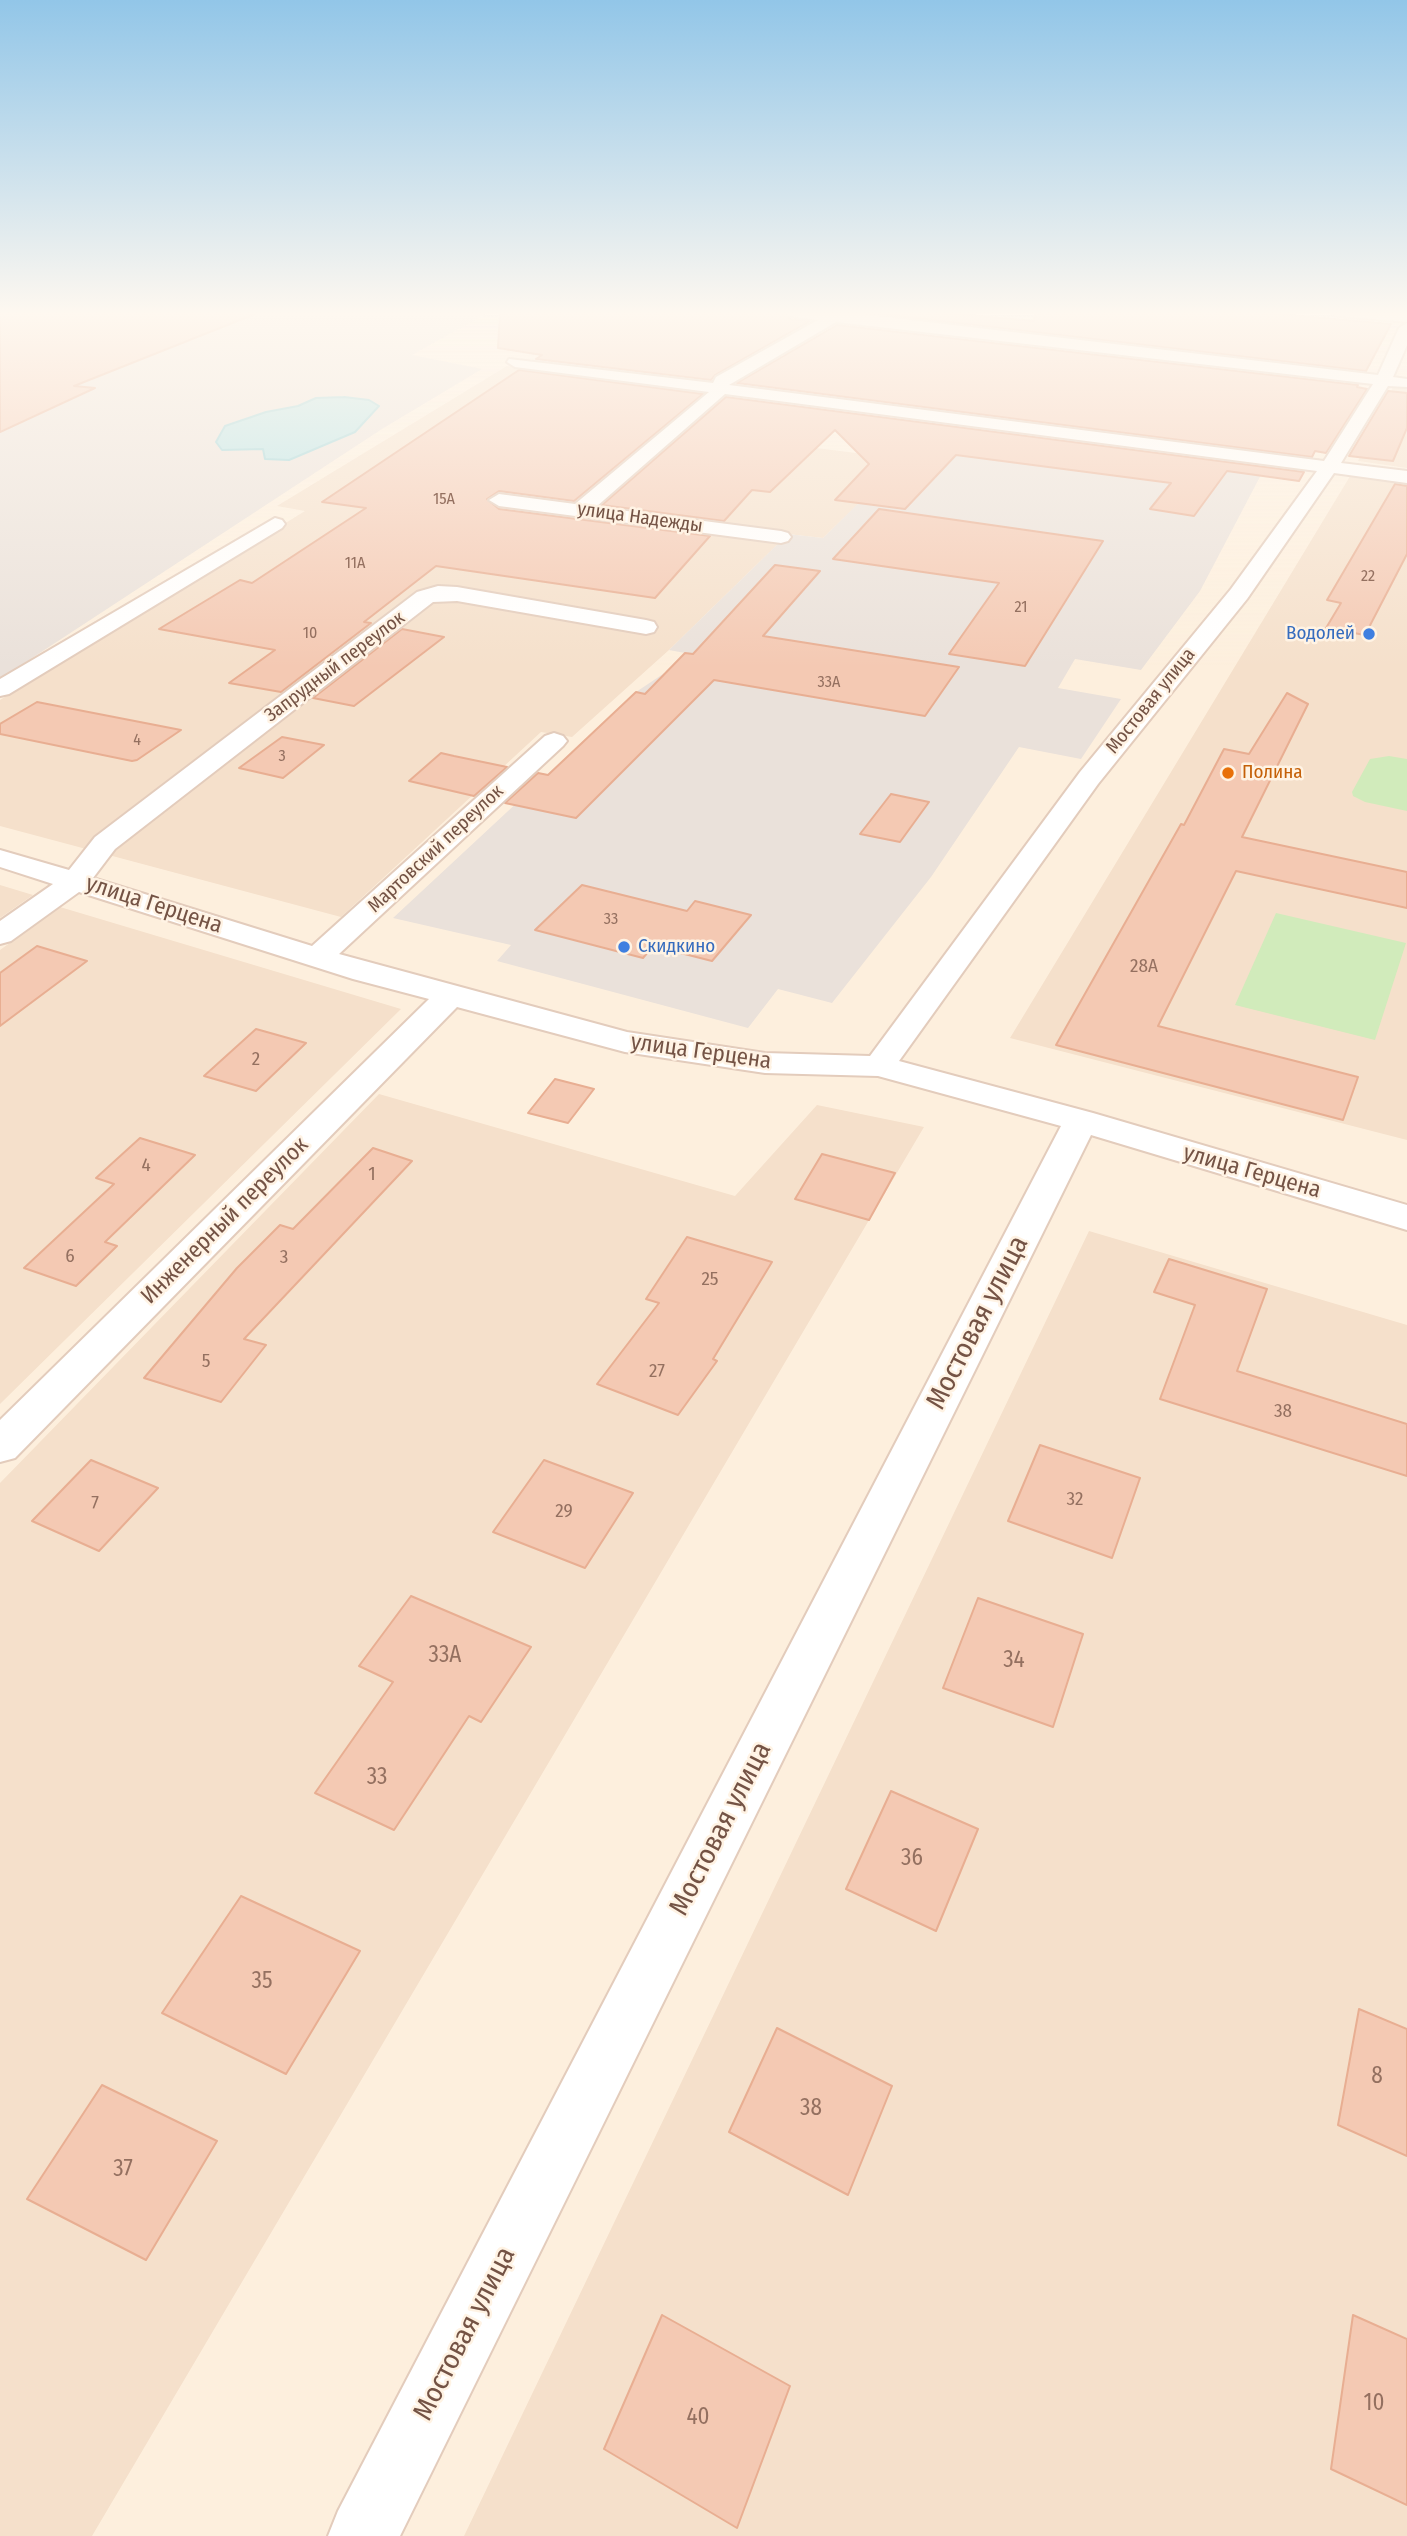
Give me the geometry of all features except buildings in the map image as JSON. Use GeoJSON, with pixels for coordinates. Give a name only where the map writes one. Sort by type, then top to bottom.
{"type":"FeatureCollection","features":[{"type":"Feature","properties":{"kind":"street"},"geometry":{"type":"LineString","coordinates":[[580,510],[675,430]]}},
{"type":"Feature","properties":{"kind":"street"},"geometry":{"type":"LineString","coordinates":[[1050,430],[1407,477]]}},
{"type":"Feature","properties":{"kind":"street","name":"Мостовая улица"},"geometry":{"type":"LineString","coordinates":[[879,1066],[1088,778],[1238,594],[1357,430]]}},
{"type":"Feature","properties":{"kind":"street","name":"улица Надежды"},"geometry":{"type":"LineString","coordinates":[[499,500],[781,537]]}},
{"type":"Feature","properties":{"kind":"street"},"geometry":{"type":"LineString","coordinates":[[0,689],[275,524]]}},
{"type":"Feature","properties":{"kind":"street","name":"Запрудный переулок"},"geometry":{"type":"LineString","coordinates":[[0,934],[76,881],[105,843],[425,597],[438,593],[457,594],[646,626]]}},
{"type":"Feature","properties":{"kind":"street","name":"Мартовский переулок"},"geometry":{"type":"LineString","coordinates":[[318,957],[554,741]]}},
{"type":"Feature","properties":{"kind":"street","name":"улица Герцена"},"geometry":{"type":"LineString","coordinates":[[0,858],[450,996],[625,1042],[765,1063],[879,1066],[1081,1121],[1407,1217]]}},
{"type":"Feature","properties":{"kind":"street","name":"Инженерный переулок"},"geometry":{"type":"LineString","coordinates":[[0,1446],[450,996]]}},
{"type":"Feature","properties":{"kind":"street","name":"Мостовая улица"},"geometry":{"type":"LineString","coordinates":[[363,2536],[1081,1121]]}},
{"type":"Feature","properties":{"kind":"shaded area"},"geometry":{"type":"Polygon","coordinates":[[[0,430],[380,430],[0,679],[0,430]]]}},
{"type":"Feature","properties":{"kind":"shaded area"},"geometry":{"type":"Polygon","coordinates":[[[401,430],[763,430],[752,440],[904,459],[823,538],[788,534],[669,650],[572,737],[541,732],[341,917],[0,826],[0,700],[305,511],[277,506],[401,430]]]}},
{"type":"Feature","properties":{"kind":"shaded area"},"geometry":{"type":"Polygon","coordinates":[[[933,430],[953,430],[1263,471],[1200,591],[1141,670],[1075,659],[1058,688],[1121,699],[1081,759],[1019,747],[931,877],[832,1003],[778,989],[748,1028],[497,961],[511,945],[393,918],[636,692],[666,672],[685,653],[669,650],[788,534],[823,538],[933,430]]]}},
{"type":"Feature","properties":{"kind":"shaded area"},"geometry":{"type":"Polygon","coordinates":[[[1372,430],[1407,430],[1407,468],[1358,461],[1372,430]]]}},
{"type":"Feature","properties":{"kind":"shaded area"},"geometry":{"type":"Polygon","coordinates":[[[1352,473],[1407,480],[1407,1140],[1010,1038],[1352,473]]]}},
{"type":"Feature","properties":{"kind":"shaded area"},"geometry":{"type":"Polygon","coordinates":[[[0,885],[33,895],[0,918],[0,885]]]}},
{"type":"Feature","properties":{"kind":"shaded area"},"geometry":{"type":"Polygon","coordinates":[[[60,907],[401,1009],[0,1404],[0,950],[60,907]]]}},
{"type":"Feature","properties":{"kind":"shaded area"},"geometry":{"type":"Polygon","coordinates":[[[379,1094],[735,1196],[817,1105],[924,1127],[92,2536],[0,2536],[0,1483],[379,1094]]]}},
{"type":"Feature","properties":{"kind":"shaded area"},"geometry":{"type":"Polygon","coordinates":[[[1089,1231],[1407,1325],[1407,2536],[464,2536],[1089,1231]]]}},
{"type":"Feature","properties":{"kind":"green space"},"geometry":{"type":"Polygon","coordinates":[[[1389,756],[1407,759],[1407,811],[1365,802],[1353,796],[1352,792],[1370,759],[1389,756]]]}},
{"type":"Feature","properties":{"kind":"green space"},"geometry":{"type":"Polygon","coordinates":[[[1276,913],[1406,943],[1375,1040],[1235,1005],[1276,913]]]}},
{"type":"Feature","properties":{"kind":"water"},"geometry":{"type":"Polygon","coordinates":[[[223,430],[357,430],[289,460],[265,459],[263,449],[222,450],[216,442],[223,430]]]}},
{"type":"Feature","properties":{"kind":"place","name":"Водолей"},"geometry":{"type":"Point","coordinates":[1369,634]}},
{"type":"Feature","properties":{"kind":"place","name":"Полина"},"geometry":{"type":"Point","coordinates":[1228,773]}},
{"type":"Feature","properties":{"kind":"place","name":"Скидкино"},"geometry":{"type":"Point","coordinates":[624,947]}}]}
